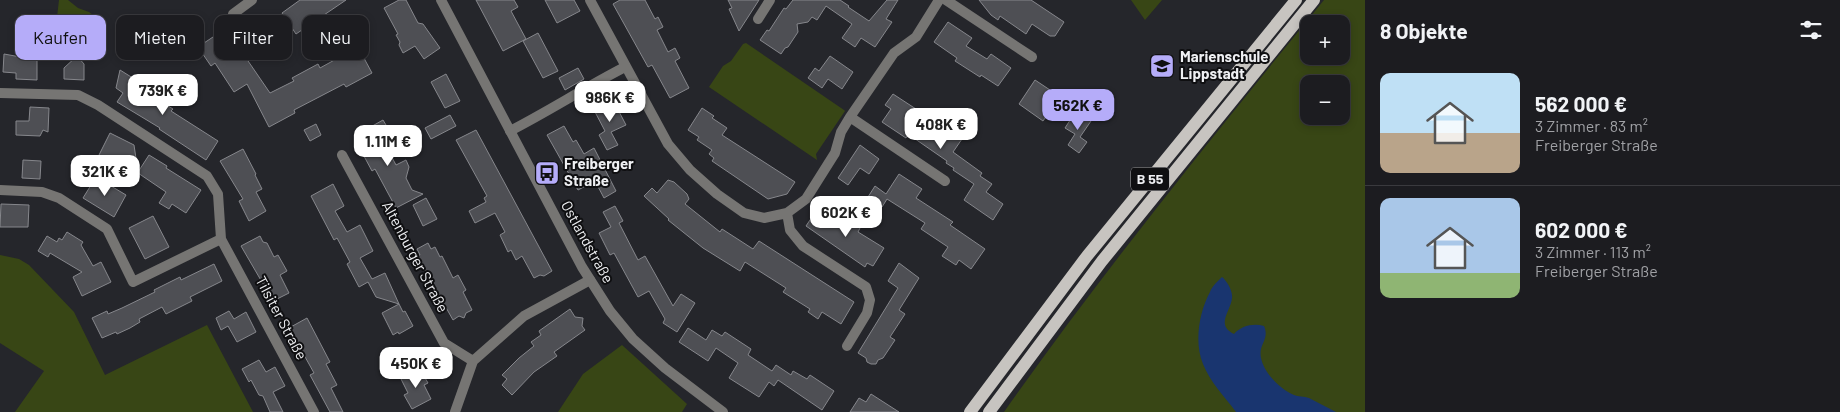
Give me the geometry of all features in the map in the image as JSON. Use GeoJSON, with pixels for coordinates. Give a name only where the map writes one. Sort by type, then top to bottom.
{"type":"FeatureCollection","features":[{"type":"Feature","properties":{"kind":"main road","name":"B 55"},"geometry":{"type":"LineString","coordinates":[[970,412],[1087,256],[1296,0]]}},
{"type":"Feature","properties":{"kind":"main road","name":"B 55"},"geometry":{"type":"LineString","coordinates":[[989,412],[1102,261],[1314,0]]}},
{"type":"Feature","properties":{"kind":"street"},"geometry":{"type":"LineString","coordinates":[[233,14],[252,0]]}},
{"type":"Feature","properties":{"kind":"street","name":"Ostlandstraße"},"geometry":{"type":"LineString","coordinates":[[441,0],[590,280],[610,311],[633,339],[672,374],[723,412]]}},
{"type":"Feature","properties":{"kind":"street"},"geometry":{"type":"LineString","coordinates":[[590,0],[668,144],[690,170],[717,194],[744,213],[764,218],[787,213],[806,199],[835,153],[841,132],[850,118],[894,53],[916,37],[939,0]]}},
{"type":"Feature","properties":{"kind":"street"},"geometry":{"type":"LineString","coordinates":[[758,19],[770,0]]}},
{"type":"Feature","properties":{"kind":"street"},"geometry":{"type":"LineString","coordinates":[[946,0],[1032,57]]}},
{"type":"Feature","properties":{"kind":"street"},"geometry":{"type":"LineString","coordinates":[[510,131],[625,67]]}},
{"type":"Feature","properties":{"kind":"street","name":"Tilsiter Straße"},"geometry":{"type":"LineString","coordinates":[[0,93],[78,95],[98,105],[207,176],[218,194],[222,239],[314,412]]}},
{"type":"Feature","properties":{"kind":"street"},"geometry":{"type":"LineString","coordinates":[[850,118],[945,182]]}},
{"type":"Feature","properties":{"kind":"street","name":"Altenburger Straße"},"geometry":{"type":"LineString","coordinates":[[342,155],[444,343],[473,361]]}},
{"type":"Feature","properties":{"kind":"street"},"geometry":{"type":"LineString","coordinates":[[0,190],[42,192],[59,198],[107,229],[133,282],[222,239]]}},
{"type":"Feature","properties":{"kind":"street"},"geometry":{"type":"LineString","coordinates":[[787,213],[790,230],[804,246],[866,286],[870,300],[867,313],[847,346]]}},
{"type":"Feature","properties":{"kind":"street"},"geometry":{"type":"LineString","coordinates":[[454,412],[473,361],[524,316],[590,280]]}},
{"type":"Feature","properties":{"kind":"green space"},"geometry":{"type":"Polygon","coordinates":[[[59,0],[68,0],[78,8],[93,15],[57,15],[59,0]]]}},
{"type":"Feature","properties":{"kind":"green space"},"geometry":{"type":"Polygon","coordinates":[[[1131,0],[1162,0],[1145,20],[1131,0]]]}},
{"type":"Feature","properties":{"kind":"green space"},"geometry":{"type":"Polygon","coordinates":[[[1324,0],[1365,0],[1365,412],[1004,412],[1120,255],[1300,30],[1300,65],[1350,65],[1350,15],[1312,15],[1324,0]]]}},
{"type":"Feature","properties":{"kind":"green space"},"geometry":{"type":"Polygon","coordinates":[[[746,43],[845,111],[816,154],[817,160],[709,87],[723,66],[731,61],[743,44],[746,43]]]}},
{"type":"Feature","properties":{"kind":"green space"},"geometry":{"type":"Polygon","coordinates":[[[0,255],[19,259],[29,265],[74,312],[105,375],[207,325],[253,412],[15,412],[44,371],[0,343],[0,255]]]}},
{"type":"Feature","properties":{"kind":"green space"},"geometry":{"type":"Polygon","coordinates":[[[622,345],[687,404],[682,412],[558,412],[583,374],[622,345]]]}},
{"type":"Feature","properties":{"kind":"water"},"geometry":{"type":"Polygon","coordinates":[[[1222,277],[1232,292],[1231,303],[1225,322],[1228,330],[1234,334],[1247,326],[1264,326],[1266,335],[1261,349],[1261,358],[1265,369],[1273,380],[1296,396],[1309,398],[1336,412],[1236,412],[1210,377],[1200,356],[1199,347],[1198,337],[1203,309],[1212,288],[1222,277]]]}},
{"type":"Feature","properties":{"kind":"building"},"geometry":{"type":"Polygon","coordinates":[[[300,0],[346,0],[324,15],[302,15],[302,30],[296,34],[292,28],[292,15],[283,15],[282,13],[300,0]]]}},
{"type":"Feature","properties":{"kind":"building"},"geometry":{"type":"Polygon","coordinates":[[[399,0],[406,0],[418,23],[423,24],[440,48],[424,59],[415,46],[403,53],[399,45],[400,42],[396,35],[398,34],[384,8],[399,0]]]}},
{"type":"Feature","properties":{"kind":"building"},"geometry":{"type":"Polygon","coordinates":[[[476,0],[514,0],[518,7],[511,11],[526,39],[503,51],[476,0]]]}},
{"type":"Feature","properties":{"kind":"building"},"geometry":{"type":"Polygon","coordinates":[[[545,0],[574,0],[580,11],[557,23],[545,0]]]}},
{"type":"Feature","properties":{"kind":"building"},"geometry":{"type":"Polygon","coordinates":[[[620,0],[645,0],[655,19],[658,17],[663,27],[657,30],[668,52],[675,48],[680,58],[675,61],[689,88],[670,98],[652,65],[648,67],[613,4],[620,0]]]}},
{"type":"Feature","properties":{"kind":"building"},"geometry":{"type":"Polygon","coordinates":[[[728,0],[759,0],[739,31],[729,9],[732,8],[728,0]]]}},
{"type":"Feature","properties":{"kind":"building"},"geometry":{"type":"Polygon","coordinates":[[[793,0],[840,0],[869,21],[887,0],[898,0],[886,19],[892,22],[875,47],[861,38],[855,47],[842,38],[852,24],[826,6],[817,20],[812,17],[808,22],[797,24],[798,32],[781,54],[760,40],[767,30],[769,31],[784,8],[786,9],[793,0]]]}},
{"type":"Feature","properties":{"kind":"building"},"geometry":{"type":"Polygon","coordinates":[[[979,0],[1031,0],[1064,22],[1055,36],[1050,36],[1032,24],[1026,34],[1000,16],[998,20],[991,15],[979,0]]]}},
{"type":"Feature","properties":{"kind":"building"},"geometry":{"type":"Polygon","coordinates":[[[948,22],[972,38],[966,46],[987,59],[991,54],[1011,68],[998,86],[955,61],[957,58],[934,42],[948,22]]]}},
{"type":"Feature","properties":{"kind":"building"},"geometry":{"type":"Polygon","coordinates":[[[538,33],[558,71],[543,78],[523,41],[538,33]]]}},
{"type":"Feature","properties":{"kind":"building"},"geometry":{"type":"Polygon","coordinates":[[[214,36],[214,60],[247,60],[270,93],[294,81],[292,78],[318,64],[320,68],[334,60],[365,60],[372,73],[346,87],[344,84],[294,110],[295,113],[269,127],[247,84],[234,92],[215,63],[211,66],[204,56],[204,43],[214,36]]]}},
{"type":"Feature","properties":{"kind":"building"},"geometry":{"type":"Polygon","coordinates":[[[4,54],[15,56],[15,60],[37,60],[37,80],[16,79],[16,73],[3,72],[4,54]]]}},
{"type":"Feature","properties":{"kind":"building"},"geometry":{"type":"Polygon","coordinates":[[[830,56],[853,72],[842,89],[828,79],[822,88],[808,78],[815,68],[819,71],[830,56]]]}},
{"type":"Feature","properties":{"kind":"building"},"geometry":{"type":"Polygon","coordinates":[[[73,60],[80,60],[84,64],[84,80],[64,79],[64,68],[73,60]]]}},
{"type":"Feature","properties":{"kind":"building"},"geometry":{"type":"Polygon","coordinates":[[[578,68],[584,79],[565,90],[559,78],[578,68]]]}},
{"type":"Feature","properties":{"kind":"building"},"geometry":{"type":"Polygon","coordinates":[[[120,70],[152,90],[149,94],[173,109],[171,111],[218,141],[206,160],[160,128],[117,102],[123,93],[116,88],[120,70]]]}},
{"type":"Feature","properties":{"kind":"building"},"geometry":{"type":"Polygon","coordinates":[[[446,74],[460,101],[445,108],[431,82],[446,74]]]}},
{"type":"Feature","properties":{"kind":"building"},"geometry":{"type":"Polygon","coordinates":[[[1035,80],[1053,92],[1047,101],[1054,105],[1043,121],[1019,104],[1035,80]]]}},
{"type":"Feature","properties":{"kind":"building"},"geometry":{"type":"Polygon","coordinates":[[[893,94],[962,139],[953,152],[982,173],[980,176],[992,184],[986,192],[1003,204],[993,220],[964,200],[974,184],[953,170],[954,168],[946,163],[947,161],[908,134],[906,138],[882,122],[891,109],[885,105],[893,94]]]}},
{"type":"Feature","properties":{"kind":"building"},"geometry":{"type":"Polygon","coordinates":[[[613,100],[626,125],[611,132],[618,145],[607,150],[599,135],[605,131],[594,110],[613,100]]]}},
{"type":"Feature","properties":{"kind":"building"},"geometry":{"type":"Polygon","coordinates":[[[30,107],[49,108],[48,132],[43,130],[40,136],[16,135],[16,121],[29,121],[30,107]]]}},
{"type":"Feature","properties":{"kind":"building"},"geometry":{"type":"Polygon","coordinates":[[[702,108],[714,116],[712,118],[727,128],[722,135],[795,182],[787,194],[768,199],[712,161],[714,158],[709,154],[712,150],[697,140],[699,137],[688,130],[702,108]]]}},
{"type":"Feature","properties":{"kind":"building"},"geometry":{"type":"Polygon","coordinates":[[[1076,111],[1091,121],[1080,137],[1087,142],[1079,153],[1068,145],[1075,134],[1065,128],[1076,111]]]}},
{"type":"Feature","properties":{"kind":"building"},"geometry":{"type":"Polygon","coordinates":[[[450,115],[456,126],[431,139],[425,128],[450,115]]]}},
{"type":"Feature","properties":{"kind":"building"},"geometry":{"type":"Polygon","coordinates":[[[383,120],[389,130],[380,135],[396,165],[406,160],[409,167],[406,178],[412,190],[423,194],[396,208],[375,169],[372,171],[358,145],[372,139],[367,129],[383,120]]]}},
{"type":"Feature","properties":{"kind":"building"},"geometry":{"type":"Polygon","coordinates":[[[316,124],[321,135],[310,141],[304,130],[316,124]]]}},
{"type":"Feature","properties":{"kind":"building"},"geometry":{"type":"Polygon","coordinates":[[[564,126],[573,142],[576,140],[584,154],[594,148],[616,191],[604,198],[595,181],[578,190],[547,135],[564,126]]]}},
{"type":"Feature","properties":{"kind":"building"},"geometry":{"type":"Polygon","coordinates":[[[476,130],[552,271],[544,276],[540,275],[534,278],[522,256],[516,260],[511,250],[508,252],[500,235],[505,232],[495,213],[475,223],[469,211],[486,202],[484,198],[487,196],[456,140],[476,130]]]}},
{"type":"Feature","properties":{"kind":"building"},"geometry":{"type":"Polygon","coordinates":[[[110,133],[134,145],[138,172],[149,155],[201,190],[186,213],[172,204],[169,209],[159,203],[166,192],[138,173],[99,155],[110,133]]]}},
{"type":"Feature","properties":{"kind":"building"},"geometry":{"type":"Polygon","coordinates":[[[860,145],[879,159],[869,174],[860,168],[848,185],[838,178],[860,145]]]}},
{"type":"Feature","properties":{"kind":"building"},"geometry":{"type":"Polygon","coordinates":[[[243,149],[262,189],[256,192],[266,211],[249,221],[239,201],[243,199],[220,161],[243,149]]]}},
{"type":"Feature","properties":{"kind":"building"},"geometry":{"type":"Polygon","coordinates":[[[23,160],[41,161],[40,179],[22,178],[23,160]]]}},
{"type":"Feature","properties":{"kind":"building"},"geometry":{"type":"Polygon","coordinates":[[[899,174],[922,189],[916,198],[953,222],[950,225],[985,249],[971,269],[959,260],[956,265],[942,256],[948,247],[921,229],[925,223],[887,199],[882,207],[868,197],[875,186],[886,194],[899,174]]]}},
{"type":"Feature","properties":{"kind":"building"},"geometry":{"type":"Polygon","coordinates":[[[96,177],[126,195],[114,217],[83,198],[96,177]]]}},
{"type":"Feature","properties":{"kind":"building"},"geometry":{"type":"Polygon","coordinates":[[[668,180],[674,182],[687,194],[689,199],[685,204],[720,232],[722,229],[753,249],[759,241],[854,302],[841,324],[822,312],[818,319],[808,312],[810,309],[783,292],[786,288],[745,262],[740,271],[703,248],[668,220],[644,196],[652,188],[657,193],[668,180]]]}},
{"type":"Feature","properties":{"kind":"building"},"geometry":{"type":"Polygon","coordinates":[[[333,184],[344,206],[335,211],[347,232],[360,225],[373,251],[360,258],[372,279],[385,273],[399,304],[376,297],[368,282],[359,287],[347,264],[350,262],[337,238],[334,240],[311,196],[333,184]]]}},
{"type":"Feature","properties":{"kind":"building"},"geometry":{"type":"Polygon","coordinates":[[[426,198],[437,219],[423,226],[413,205],[426,198]]]}},
{"type":"Feature","properties":{"kind":"building"},"geometry":{"type":"Polygon","coordinates":[[[1,204],[29,205],[28,227],[0,227],[1,204]]]}},
{"type":"Feature","properties":{"kind":"building"},"geometry":{"type":"Polygon","coordinates":[[[615,206],[623,221],[619,223],[638,260],[645,256],[673,306],[681,294],[695,303],[677,332],[663,323],[665,319],[649,291],[638,297],[614,253],[610,255],[599,233],[611,227],[603,212],[615,206]]]}},
{"type":"Feature","properties":{"kind":"building"},"geometry":{"type":"Polygon","coordinates":[[[818,208],[842,223],[845,219],[860,228],[858,232],[884,248],[873,266],[867,263],[865,267],[806,226],[818,208]]]}},
{"type":"Feature","properties":{"kind":"building"},"geometry":{"type":"Polygon","coordinates":[[[153,216],[169,247],[145,259],[129,228],[153,216]]]}},
{"type":"Feature","properties":{"kind":"building"},"geometry":{"type":"Polygon","coordinates":[[[67,232],[83,242],[81,245],[93,266],[101,262],[111,282],[82,296],[73,277],[82,272],[50,253],[48,257],[38,251],[47,236],[57,242],[59,238],[62,240],[67,232]]]}},
{"type":"Feature","properties":{"kind":"building"},"geometry":{"type":"Polygon","coordinates":[[[260,236],[263,242],[267,243],[274,257],[278,255],[287,271],[280,275],[289,293],[273,301],[241,246],[260,236]]]}},
{"type":"Feature","properties":{"kind":"building"},"geometry":{"type":"Polygon","coordinates":[[[428,243],[431,249],[435,247],[440,257],[442,256],[453,278],[458,275],[466,290],[463,292],[472,310],[466,313],[464,318],[459,316],[453,320],[417,256],[420,255],[417,249],[428,243]]]}},
{"type":"Feature","properties":{"kind":"building"},"geometry":{"type":"Polygon","coordinates":[[[899,263],[919,278],[899,310],[905,314],[890,337],[895,340],[883,358],[878,360],[876,364],[871,364],[858,353],[898,288],[888,281],[899,263]]]}},
{"type":"Feature","properties":{"kind":"building"},"geometry":{"type":"Polygon","coordinates":[[[214,264],[222,281],[190,297],[192,301],[166,314],[162,307],[139,319],[140,322],[130,328],[102,338],[92,318],[107,311],[108,314],[122,308],[180,277],[181,280],[214,264]]]}},
{"type":"Feature","properties":{"kind":"building"},"geometry":{"type":"Polygon","coordinates":[[[399,304],[413,326],[399,334],[398,332],[393,335],[382,313],[399,304]]]}},
{"type":"Feature","properties":{"kind":"building"},"geometry":{"type":"Polygon","coordinates":[[[570,309],[575,317],[583,318],[582,326],[585,330],[554,352],[557,356],[534,372],[512,395],[502,385],[507,379],[502,375],[534,346],[531,342],[541,335],[539,331],[570,309]]]}},
{"type":"Feature","properties":{"kind":"building"},"geometry":{"type":"Polygon","coordinates":[[[229,311],[234,319],[246,312],[256,332],[237,342],[228,326],[221,330],[216,318],[229,311]]]}},
{"type":"Feature","properties":{"kind":"building"},"geometry":{"type":"Polygon","coordinates":[[[307,318],[330,362],[326,364],[337,385],[331,388],[343,412],[330,412],[310,375],[314,373],[289,328],[307,318]]]}},
{"type":"Feature","properties":{"kind":"building"},"geometry":{"type":"Polygon","coordinates":[[[688,328],[706,340],[712,330],[722,336],[725,332],[751,349],[748,355],[772,371],[776,365],[791,375],[793,371],[807,379],[810,375],[834,391],[822,410],[778,380],[774,386],[769,382],[759,397],[729,378],[738,363],[716,348],[708,361],[679,342],[688,328]]]}},
{"type":"Feature","properties":{"kind":"building"},"geometry":{"type":"Polygon","coordinates":[[[259,360],[266,372],[275,367],[285,386],[273,392],[283,412],[270,412],[263,396],[259,395],[251,380],[249,382],[242,369],[259,360]]]}},
{"type":"Feature","properties":{"kind":"building"},"geometry":{"type":"Polygon","coordinates":[[[420,369],[428,383],[424,385],[431,399],[412,409],[404,395],[408,393],[401,379],[420,369]]]}},
{"type":"Feature","properties":{"kind":"building"},"geometry":{"type":"Polygon","coordinates":[[[871,394],[899,412],[850,412],[859,398],[866,402],[871,394]]]}},
{"type":"Feature","properties":{"kind":"place","name":"Marienschule Lippstadt"},"geometry":{"type":"Point","coordinates":[1162,66]}},
{"type":"Feature","properties":{"kind":"place","name":"Freiberger Straße"},"geometry":{"type":"Point","coordinates":[547,173]}}]}
